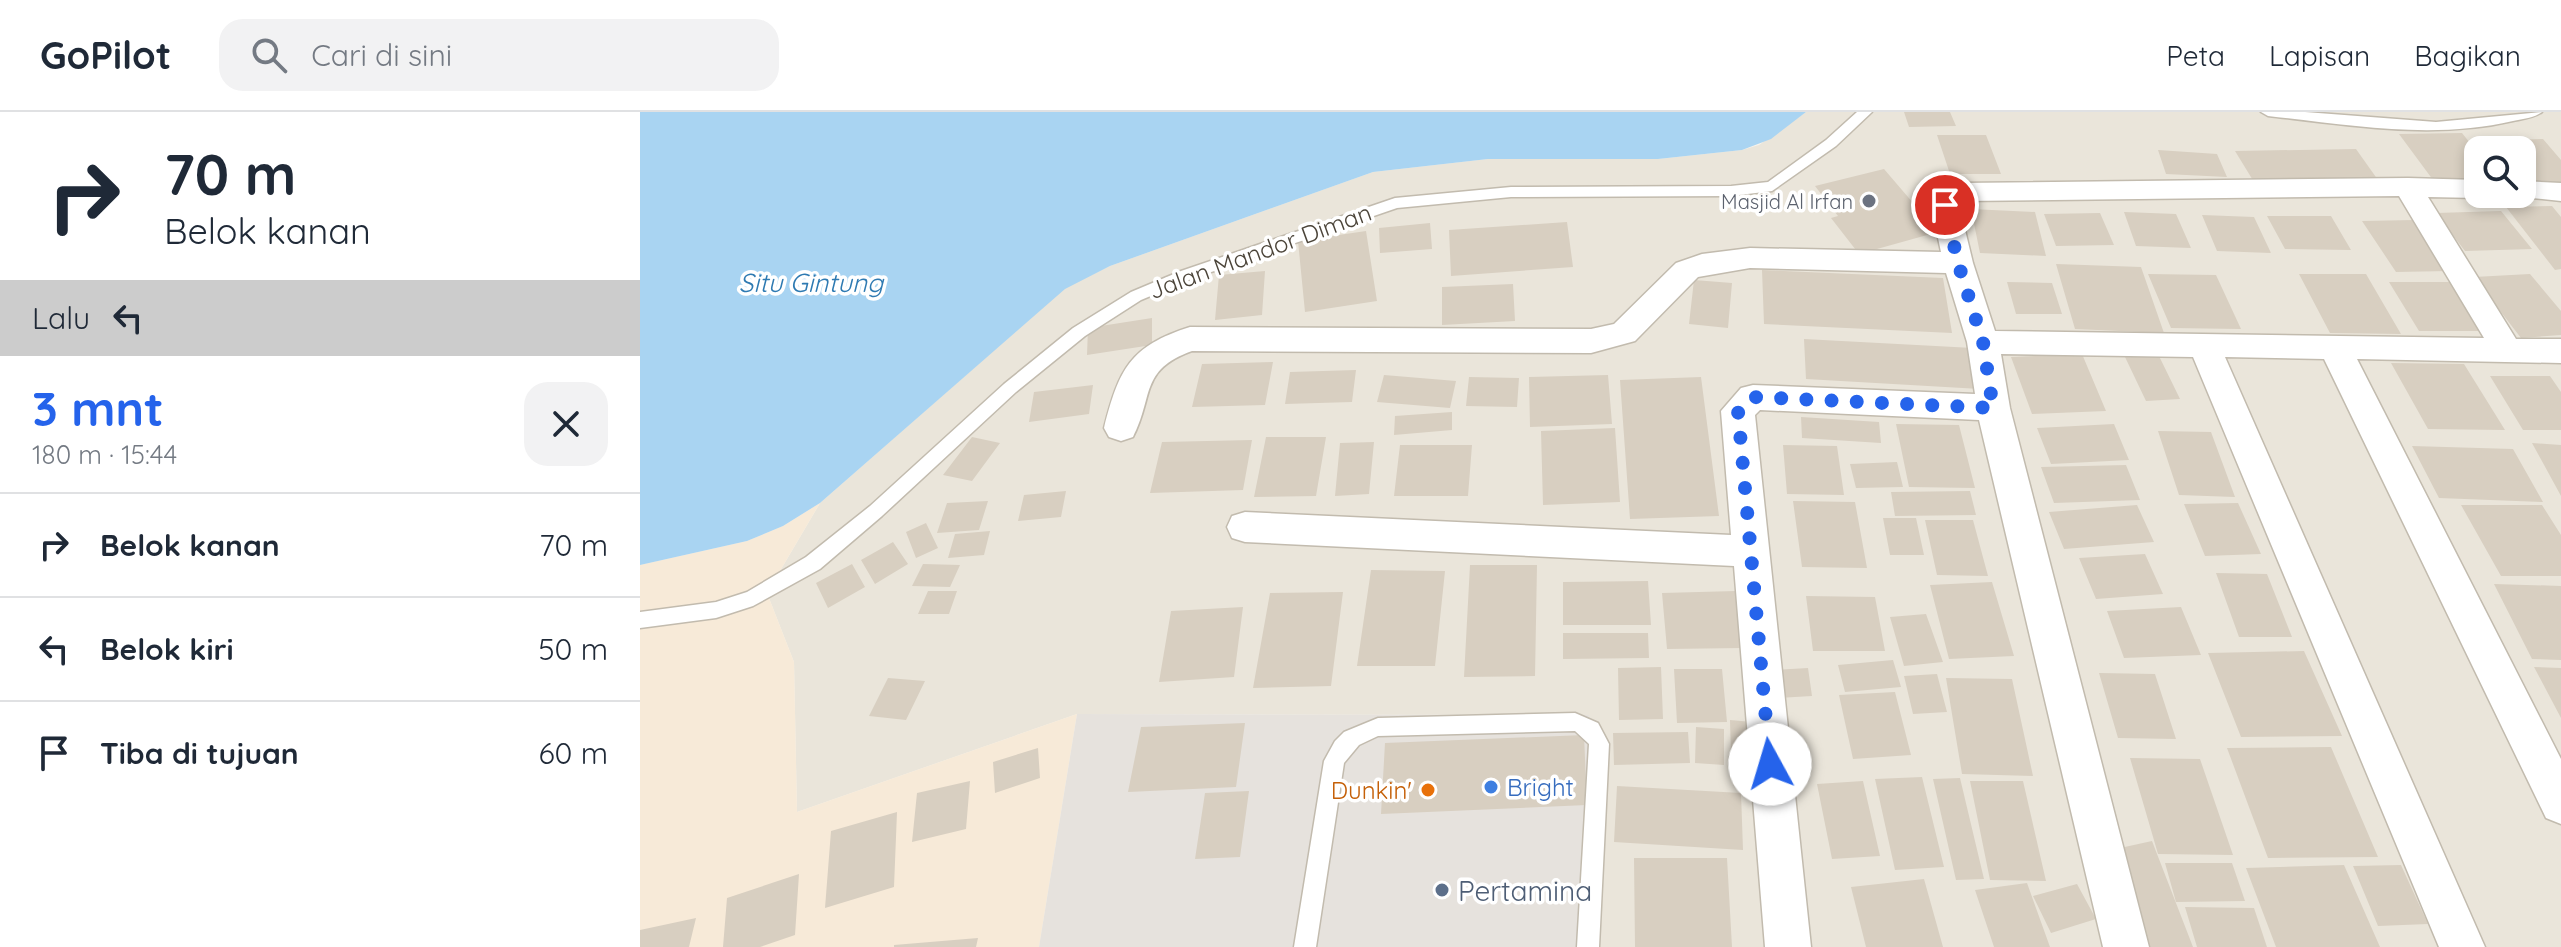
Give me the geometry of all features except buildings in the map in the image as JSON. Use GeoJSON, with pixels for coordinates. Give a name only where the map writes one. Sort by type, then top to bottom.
{"type":"FeatureCollection","features":[{"type":"Feature","properties":{"kind":"street"},"geometry":{"type":"LineString","coordinates":[[2408,187],[2507,350]]}},
{"type":"Feature","properties":{"kind":"street"},"geometry":{"type":"LineString","coordinates":[[2126,947],[1993,408],[1983,342],[1958,263],[1945,205],[1949,196],[1961,192],[2464,189]]}},
{"type":"Feature","properties":{"kind":"street"},"geometry":{"type":"LineString","coordinates":[[2536,191],[2561,192]]}},
{"type":"Feature","properties":{"kind":"street"},"geometry":{"type":"LineString","coordinates":[[1121,428],[1134,377],[1150,358],[1170,345],[1190,339],[1591,341],[1624,333],[1687,270],[1702,264],[1750,258],[1958,263]]}},
{"type":"Feature","properties":{"kind":"street"},"geometry":{"type":"LineString","coordinates":[[1983,342],[2561,351]]}},
{"type":"Feature","properties":{"kind":"street"},"geometry":{"type":"LineString","coordinates":[[2203,344],[2462,947]]}},
{"type":"Feature","properties":{"kind":"street"},"geometry":{"type":"LineString","coordinates":[[2334,346],[2561,803]]}},
{"type":"Feature","properties":{"kind":"street"},"geometry":{"type":"LineString","coordinates":[[1788,947],[1738,411],[1753,397],[1993,408]]}},
{"type":"Feature","properties":{"kind":"street"},"geometry":{"type":"LineString","coordinates":[[1245,527],[1750,551]]}},
{"type":"Feature","properties":{"kind":"lane","name":"Jalan Mandor Diman"},"geometry":{"type":"LineString","coordinates":[[640,620],[716,610],[753,598],[813,563],[876,511],[1010,388],[1079,332],[1148,291],[1395,203],[1511,192],[1731,191],[1772,186],[1831,143],[1865,112]]}},
{"type":"Feature","properties":{"kind":"lane"},"geometry":{"type":"LineString","coordinates":[[2268,112],[2421,127],[2498,123],[2535,112]]}},
{"type":"Feature","properties":{"kind":"lane"},"geometry":{"type":"LineString","coordinates":[[1305,947],[1334,761],[1341,745],[1358,733],[1378,727],[1575,722],[1596,734],[1599,744],[1588,947]]}},
{"type":"Feature","properties":{"kind":"shaded area"},"geometry":{"type":"Polygon","coordinates":[[[1806,112],[2561,112],[2561,947],[1590,947],[1589,715],[1077,714],[797,812],[794,662],[767,593],[820,503],[1065,288],[1110,266],[1373,172],[1488,159],[1658,159],[1742,150],[1759,145],[1806,112]]]}},
{"type":"Feature","properties":{"kind":"shaded area"},"geometry":{"type":"Polygon","coordinates":[[[820,503],[767,593],[794,662],[797,812],[1077,714],[1039,947],[640,947],[640,565],[747,541],[783,526],[820,503]]]}},
{"type":"Feature","properties":{"kind":"shaded area"},"geometry":{"type":"Polygon","coordinates":[[[1077,714],[1589,715],[1590,947],[1039,947],[1077,714]]]}},
{"type":"Feature","properties":{"kind":"water","name":"Situ Gintung"},"geometry":{"type":"Polygon","coordinates":[[[640,112],[1806,112],[1771,139],[1742,150],[1658,159],[1488,159],[1373,172],[1110,266],[1065,289],[820,503],[783,526],[747,541],[640,565],[640,112]]]}},
{"type":"Feature","properties":{"kind":"place","name":"Masjid Al Irfan"},"geometry":{"type":"Point","coordinates":[1869,201]}},
{"type":"Feature","properties":{"kind":"place","name":"Bright"},"geometry":{"type":"Point","coordinates":[1491,787]}},
{"type":"Feature","properties":{"kind":"place","name":"Dunkin'"},"geometry":{"type":"Point","coordinates":[1428,790]}},
{"type":"Feature","properties":{"kind":"place","name":"Pertamina"},"geometry":{"type":"Point","coordinates":[1442,890]}},
{"type":"Feature","properties":{"kind":"route"},"geometry":{"type":"LineString","coordinates":[[1770,764],[1738,411],[1753,397],[1993,408],[1983,342],[1958,263],[1945,205]]}}]}
